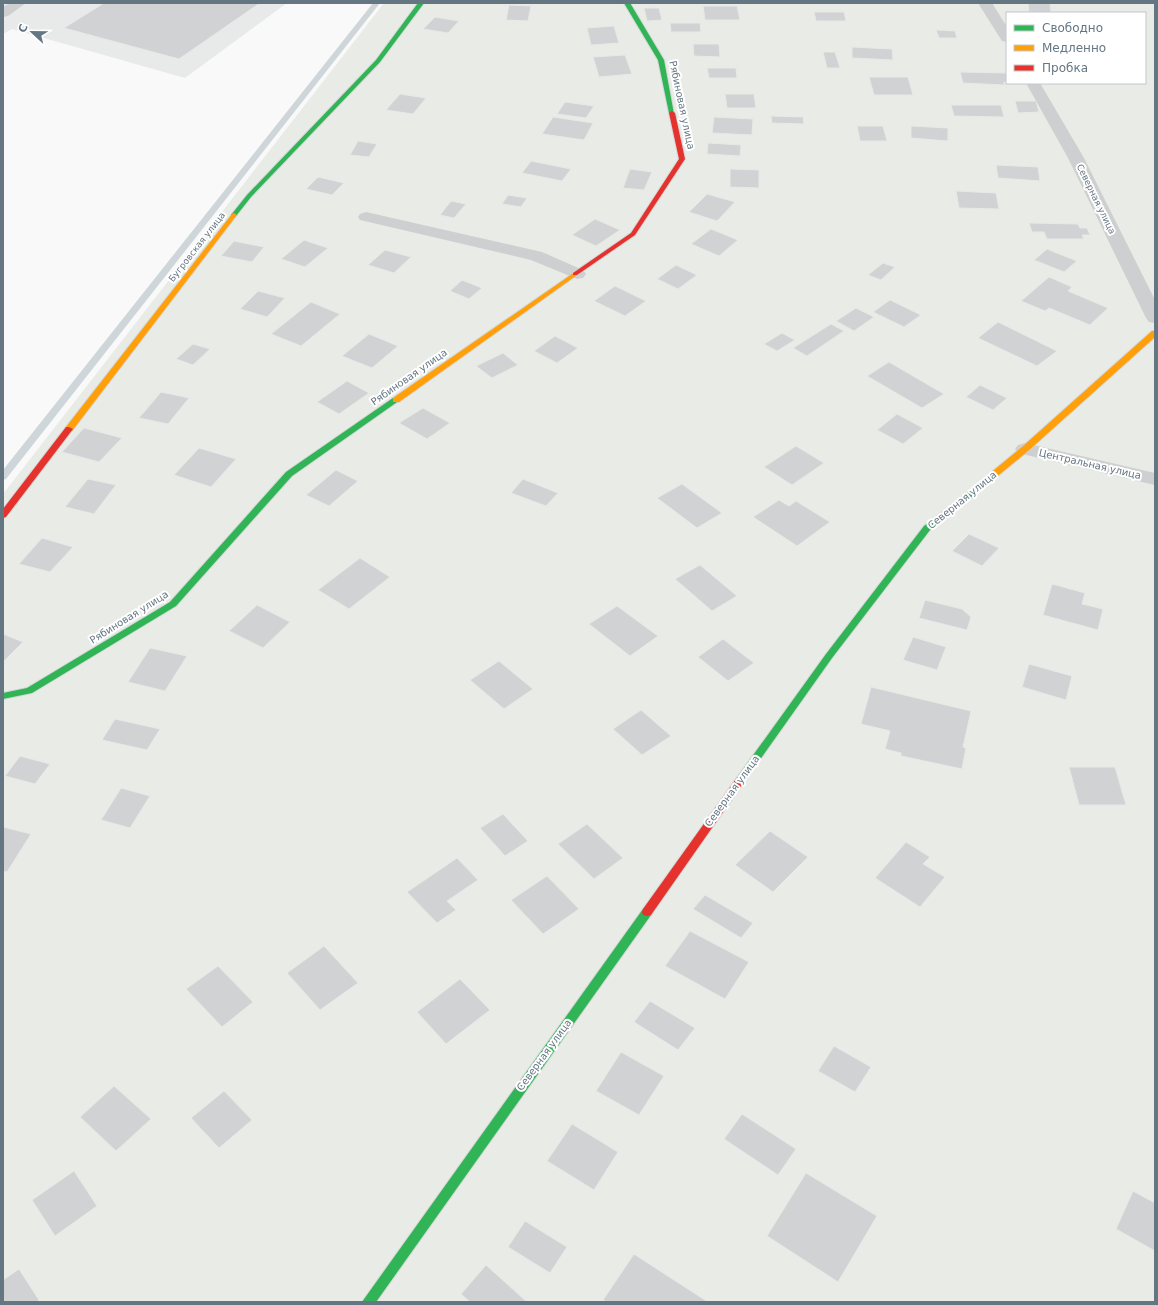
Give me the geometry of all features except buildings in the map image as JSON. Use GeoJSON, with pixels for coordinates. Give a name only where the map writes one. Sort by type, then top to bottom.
{"type":"FeatureCollection","features":[{"type":"Feature","properties":{"kind":"street"},"geometry":{"type":"LineString","coordinates":[[3,12],[19,3]]}},
{"type":"Feature","properties":{"kind":"street","name":"Бугровская улица"},"geometry":{"type":"LineString","coordinates":[[3,515],[249,196],[378,60],[421,3]]}},
{"type":"Feature","properties":{"kind":"street","name":"Рябиновая улица"},"geometry":{"type":"LineString","coordinates":[[3,696],[30,691],[173,604],[289,474],[633,234],[682,159],[661,60],[627,3]]}},
{"type":"Feature","properties":{"kind":"street"},"geometry":{"type":"LineString","coordinates":[[985,3],[1006,36]]}},
{"type":"Feature","properties":{"kind":"street","name":"Северная улица"},"geometry":{"type":"LineString","coordinates":[[1034,84],[1076,158],[1155,318]]}},
{"type":"Feature","properties":{"kind":"street"},"geometry":{"type":"LineString","coordinates":[[366,217],[536,256],[577,274]]}},
{"type":"Feature","properties":{"kind":"street","name":"Северная улица"},"geometry":{"type":"LineString","coordinates":[[368,1302],[829,656],[927,528],[1025,449],[1155,334]]}},
{"type":"Feature","properties":{"kind":"street","name":"Центральная улица"},"geometry":{"type":"LineString","coordinates":[[1025,449],[1155,479]]}},
{"type":"Feature","properties":{"kind":"shaded area"},"geometry":{"type":"Polygon","coordinates":[[[3,3],[287,3],[185,78],[12,29],[3,34],[3,3]]]}},
{"type":"Feature","properties":{"kind":"shaded area"},"geometry":{"type":"Polygon","coordinates":[[[384,3],[1155,3],[1155,1302],[3,1302],[3,494],[384,3]]]}},
{"type":"Feature","properties":{"kind":"waterway"},"geometry":{"type":"LineString","coordinates":[[3,477],[377,3]]}},
{"type":"Feature","properties":{"kind":"traffic: fast"},"geometry":{"type":"LineString","coordinates":[[234,215],[249,196],[378,61],[421,3]]}},
{"type":"Feature","properties":{"kind":"traffic: fast"},"geometry":{"type":"LineString","coordinates":[[627,3],[661,60],[672,113]]}},
{"type":"Feature","properties":{"kind":"traffic: fast"},"geometry":{"type":"LineString","coordinates":[[3,696],[29,691],[173,604],[289,474],[396,400]]}},
{"type":"Feature","properties":{"kind":"traffic: fast"},"geometry":{"type":"LineString","coordinates":[[739,782],[829,656],[927,528],[985,482]]}},
{"type":"Feature","properties":{"kind":"traffic: fast"},"geometry":{"type":"LineString","coordinates":[[368,1302],[647,912]]}},
{"type":"Feature","properties":{"kind":"traffic: slow"},"geometry":{"type":"LineString","coordinates":[[69,429],[234,215]]}},
{"type":"Feature","properties":{"kind":"traffic: slow"},"geometry":{"type":"LineString","coordinates":[[396,400],[575,274]]}},
{"type":"Feature","properties":{"kind":"traffic: slow"},"geometry":{"type":"LineString","coordinates":[[985,482],[1025,449],[1155,333]]}},
{"type":"Feature","properties":{"kind":"traffic: jam"},"geometry":{"type":"LineString","coordinates":[[575,274],[633,234],[682,159],[672,113]]}},
{"type":"Feature","properties":{"kind":"traffic: jam"},"geometry":{"type":"LineString","coordinates":[[3,515],[69,429]]}},
{"type":"Feature","properties":{"kind":"traffic: jam"},"geometry":{"type":"LineString","coordinates":[[647,912],[739,782]]}}]}
